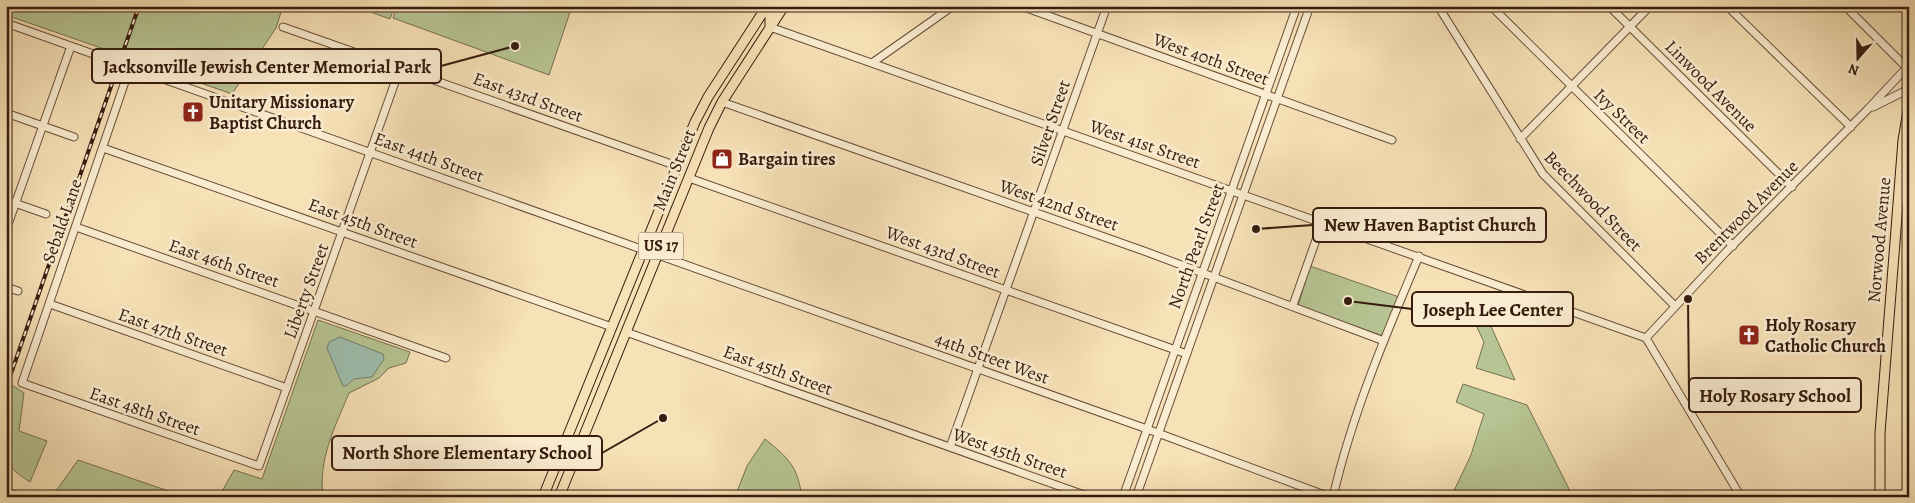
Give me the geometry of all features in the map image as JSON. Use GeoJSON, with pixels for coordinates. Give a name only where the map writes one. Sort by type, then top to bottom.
{"type":"FeatureCollection","features":[{"type":"Feature","properties":{"kind":"main road","name":"Main Street"},"geometry":{"type":"LineString","coordinates":[[543,497],[677,166],[708,96],[767,6]]}},
{"type":"Feature","properties":{"kind":"main road"},"geometry":{"type":"LineString","coordinates":[[770,27],[770,16],[775,6]]}},
{"type":"Feature","properties":{"kind":"main road","name":"Main Street"},"geometry":{"type":"LineString","coordinates":[[559,497],[709,128],[722,102],[784,6]]}},
{"type":"Feature","properties":{"kind":"main road","name":"Norwood Avenue"},"geometry":{"type":"LineString","coordinates":[[1880,497],[1880,424],[1903,140],[1909,105]]}},
{"type":"Feature","properties":{"kind":"street"},"geometry":{"type":"LineString","coordinates":[[872,63],[953,6]]}},
{"type":"Feature","properties":{"kind":"street","name":"West 40th Street"},"geometry":{"type":"LineString","coordinates":[[1021,6],[1392,140]]}},
{"type":"Feature","properties":{"kind":"street","name":"Silver Street"},"geometry":{"type":"LineString","coordinates":[[950,447],[1107,6]]}},
{"type":"Feature","properties":{"kind":"street","name":"North Pearl Street"},"geometry":{"type":"LineString","coordinates":[[1123,497],[1297,6]]}},
{"type":"Feature","properties":{"kind":"street","name":"North Pearl Street"},"geometry":{"type":"LineString","coordinates":[[1136,497],[1310,6]]}},
{"type":"Feature","properties":{"kind":"street","name":"Beechwood Street"},"geometry":{"type":"LineString","coordinates":[[1438,6],[1543,174],[1675,306]]}},
{"type":"Feature","properties":{"kind":"street","name":"Ivy Street"},"geometry":{"type":"LineString","coordinates":[[1491,6],[1733,246]]}},
{"type":"Feature","properties":{"kind":"street","name":"Linwood Avenue"},"geometry":{"type":"LineString","coordinates":[[1609,6],[1792,187]]}},
{"type":"Feature","properties":{"kind":"street"},"geometry":{"type":"LineString","coordinates":[[1520,139],[1650,6]]}},
{"type":"Feature","properties":{"kind":"street"},"geometry":{"type":"LineString","coordinates":[[1727,6],[1851,127]]}},
{"type":"Feature","properties":{"kind":"street"},"geometry":{"type":"LineString","coordinates":[[1844,6],[1908,67]]}},
{"type":"Feature","properties":{"kind":"street","name":"East 44th Street"},"geometry":{"type":"LineString","coordinates":[[6,23],[644,249]]}},
{"type":"Feature","properties":{"kind":"street","name":"East 43rd Street"},"geometry":{"type":"LineString","coordinates":[[283,27],[677,166]]}},
{"type":"Feature","properties":{"kind":"street","name":"West 41st Street"},"geometry":{"type":"LineString","coordinates":[[770,27],[1646,338]]}},
{"type":"Feature","properties":{"kind":"street"},"geometry":{"type":"LineString","coordinates":[[6,230],[71,46]]}},
{"type":"Feature","properties":{"kind":"street","name":"Sebald Lane"},"geometry":{"type":"LineString","coordinates":[[22,384],[130,67]]}},
{"type":"Feature","properties":{"kind":"street","name":"Brentwood Avenue"},"geometry":{"type":"LineString","coordinates":[[1646,338],[1908,67]]}},
{"type":"Feature","properties":{"kind":"street","name":"Liberty Street"},"geometry":{"type":"LineString","coordinates":[[259,466],[400,68]]}},
{"type":"Feature","properties":{"kind":"street","name":"Brentwood Avenue"},"geometry":{"type":"LineString","coordinates":[[1868,109],[1909,89]]}},
{"type":"Feature","properties":{"kind":"street","name":"West 42nd Street"},"geometry":{"type":"LineString","coordinates":[[722,102],[1202,272],[1293,305],[1305,313],[1384,341]]}},
{"type":"Feature","properties":{"kind":"street"},"geometry":{"type":"LineString","coordinates":[[6,113],[74,137]]}},
{"type":"Feature","properties":{"kind":"street","name":"East 45th Street"},"geometry":{"type":"LineString","coordinates":[[103,148],[612,327]]}},
{"type":"Feature","properties":{"kind":"street","name":"West 43rd Street"},"geometry":{"type":"LineString","coordinates":[[689,178],[1187,354]]}},
{"type":"Feature","properties":{"kind":"street"},"geometry":{"type":"LineString","coordinates":[[6,200],[46,214]]}},
{"type":"Feature","properties":{"kind":"street"},"geometry":{"type":"LineString","coordinates":[[1293,305],[1322,223]]}},
{"type":"Feature","properties":{"kind":"street","name":"East 46th Street"},"geometry":{"type":"LineString","coordinates":[[76,227],[446,358]]}},
{"type":"Feature","properties":{"kind":"street","name":"44th Street West"},"geometry":{"type":"LineString","coordinates":[[644,249],[1159,433],[1331,497]]}},
{"type":"Feature","properties":{"kind":"street"},"geometry":{"type":"LineString","coordinates":[[1331,497],[1340,465],[1384,341],[1419,256]]}},
{"type":"Feature","properties":{"kind":"street"},"geometry":{"type":"LineString","coordinates":[[6,286],[18,291]]}},
{"type":"Feature","properties":{"kind":"street","name":"East 47th Street"},"geometry":{"type":"LineString","coordinates":[[50,304],[287,388]]}},
{"type":"Feature","properties":{"kind":"street","name":"East 45th Street"},"geometry":{"type":"LineString","coordinates":[[626,332],[920,437]]}},
{"type":"Feature","properties":{"kind":"street"},"geometry":{"type":"LineString","coordinates":[[1646,338],[1741,497]]}},
{"type":"Feature","properties":{"kind":"street","name":"East 48th Street"},"geometry":{"type":"LineString","coordinates":[[22,384],[259,466]]}},
{"type":"Feature","properties":{"kind":"street","name":"West 45th Street"},"geometry":{"type":"LineString","coordinates":[[920,437],[1090,497]]}},
{"type":"Feature","properties":{"kind":"street"},"geometry":{"type":"LineString","coordinates":[[6,492],[21,497]]}},
{"type":"Feature","properties":{"kind":"green space"},"geometry":{"type":"Polygon","coordinates":[[[6,6],[283,6],[276,28],[232,94],[192,80],[190,76],[182,73],[179,75],[6,15],[6,6]]]}},
{"type":"Feature","properties":{"kind":"green space"},"geometry":{"type":"Polygon","coordinates":[[[354,6],[395,6],[390,19],[354,6]]]}},
{"type":"Feature","properties":{"kind":"green space"},"geometry":{"type":"Polygon","coordinates":[[[397,6],[572,6],[549,75],[393,18],[397,6]]]}},
{"type":"Feature","properties":{"kind":"green space"},"geometry":{"type":"Polygon","coordinates":[[[1310,266],[1399,297],[1383,336],[1298,306],[1310,266]]]}},
{"type":"Feature","properties":{"kind":"green space"},"geometry":{"type":"Polygon","coordinates":[[[1468,295],[1481,304],[1515,380],[1476,368],[1484,342],[1464,300],[1468,295]]]}},
{"type":"Feature","properties":{"kind":"green space"},"geometry":{"type":"Polygon","coordinates":[[[318,320],[410,352],[406,363],[389,368],[379,378],[349,393],[325,456],[322,483],[323,497],[219,497],[234,470],[262,479],[318,320]]]}},
{"type":"Feature","properties":{"kind":"green space"},"geometry":{"type":"Polygon","coordinates":[[[1463,384],[1527,405],[1573,497],[1451,497],[1471,455],[1484,414],[1456,402],[1463,384]]]}},
{"type":"Feature","properties":{"kind":"green space"},"geometry":{"type":"Polygon","coordinates":[[[12,385],[24,393],[19,431],[47,441],[30,482],[11,467],[6,451],[8,403],[12,385]]]}},
{"type":"Feature","properties":{"kind":"green space"},"geometry":{"type":"Polygon","coordinates":[[[765,439],[791,464],[800,486],[802,497],[735,497],[747,466],[765,439]]]}},
{"type":"Feature","properties":{"kind":"green space"},"geometry":{"type":"Polygon","coordinates":[[[78,460],[186,497],[73,497],[56,491],[78,460]]]}},
{"type":"Feature","properties":{"kind":"shaded area"},"geometry":{"type":"Polygon","coordinates":[[[340,337],[383,354],[384,359],[372,377],[354,379],[346,386],[343,386],[327,348],[329,342],[340,337]]]}},
{"type":"Feature","properties":{"kind":"railway"},"geometry":{"type":"LineString","coordinates":[[6,388],[139,6]]}},
{"type":"Feature","properties":{"kind":"place","name":"Jacksonville Jewish Center Memorial Park"},"geometry":{"type":"Point","coordinates":[515,46]}},
{"type":"Feature","properties":{"kind":"place","name":"Unitary Missionary Baptist Church"},"geometry":{"type":"Point","coordinates":[193,112]}},
{"type":"Feature","properties":{"kind":"place","name":"Bargain tires"},"geometry":{"type":"Point","coordinates":[722,159]}},
{"type":"Feature","properties":{"kind":"place","name":"New Haven Baptist Church"},"geometry":{"type":"Point","coordinates":[1256,229]}},
{"type":"Feature","properties":{"kind":"place","name":"Holy Rosary School"},"geometry":{"type":"Point","coordinates":[1688,299]}},
{"type":"Feature","properties":{"kind":"place","name":"Joseph Lee Center"},"geometry":{"type":"Point","coordinates":[1348,301]}},
{"type":"Feature","properties":{"kind":"place","name":"Holy Rosary Catholic Church"},"geometry":{"type":"Point","coordinates":[1749,335]}},
{"type":"Feature","properties":{"kind":"place","name":"North Shore Elementary School"},"geometry":{"type":"Point","coordinates":[663,418]}}]}
